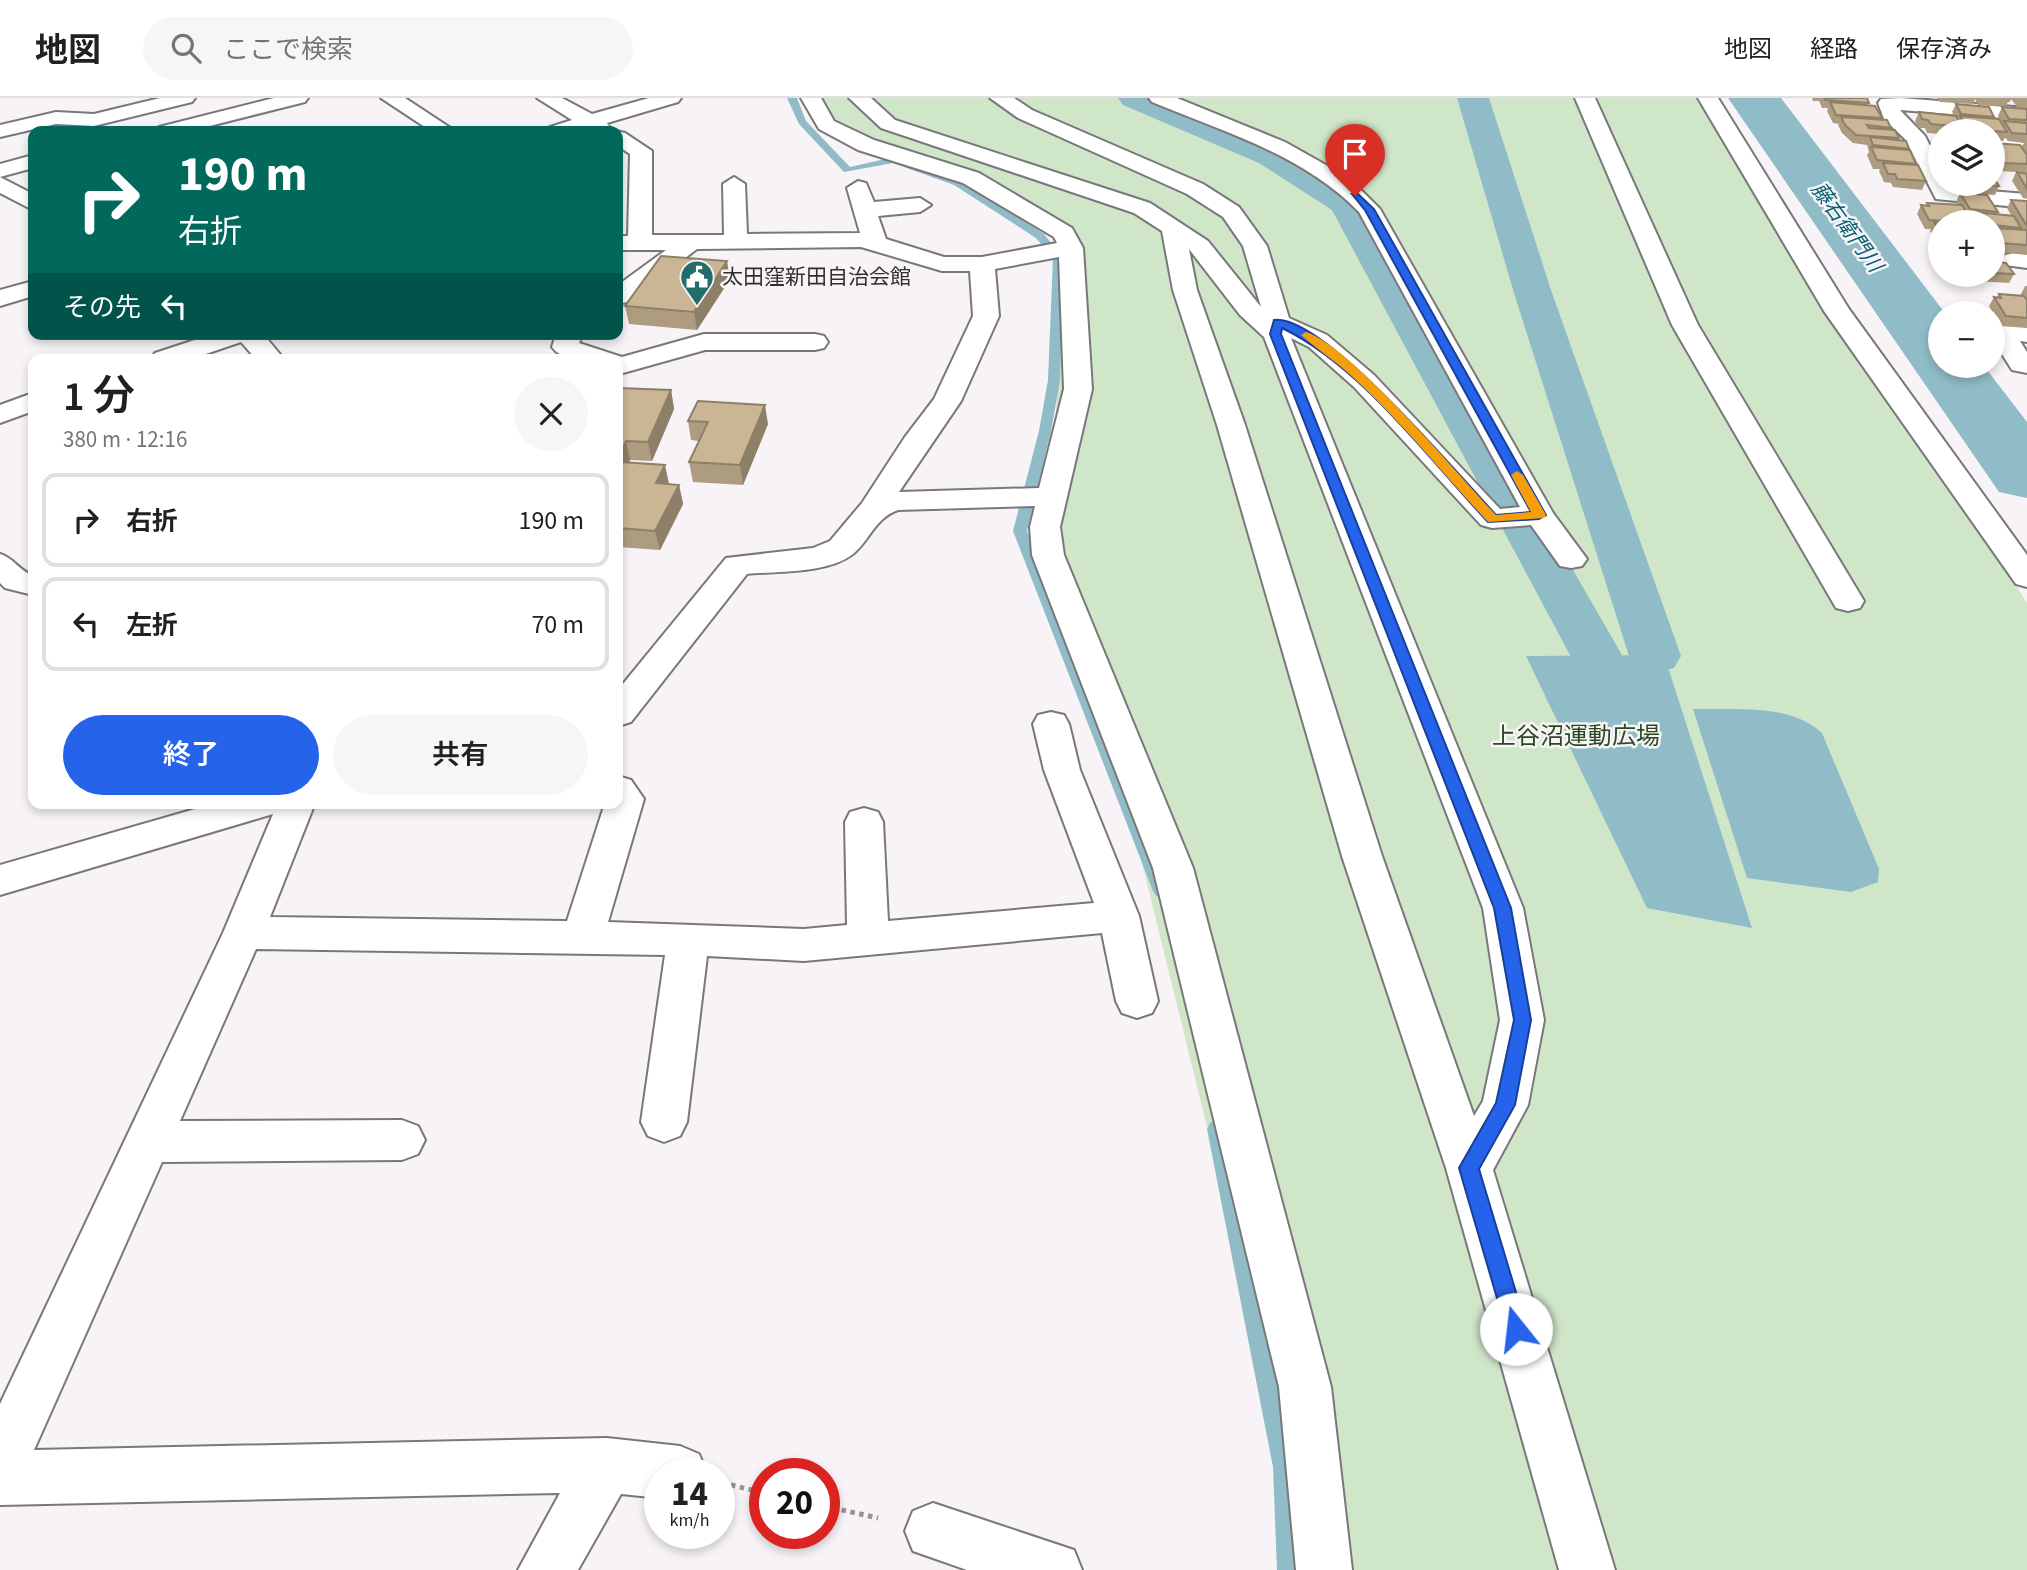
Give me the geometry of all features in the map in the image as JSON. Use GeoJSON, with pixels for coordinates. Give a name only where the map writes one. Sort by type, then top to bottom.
{"type":"FeatureCollection","features":[{"type":"Feature","properties":{"kind":"street"},"geometry":{"type":"LineString","coordinates":[[0,131],[56,118],[94,120],[185,98]]}},
{"type":"Feature","properties":{"kind":"street"},"geometry":{"type":"LineString","coordinates":[[181,126],[248,104],[298,98]]}},
{"type":"Feature","properties":{"kind":"street"},"geometry":{"type":"LineString","coordinates":[[391,98],[436,126]]}},
{"type":"Feature","properties":{"kind":"street"},"geometry":{"type":"LineString","coordinates":[[547,98],[599,126],[671,98]]}},
{"type":"Feature","properties":{"kind":"street"},"geometry":{"type":"LineString","coordinates":[[811,98],[826,125],[866,145],[971,178],[1064,233],[1071,248],[1078,389],[1045,527],[1048,555],[1173,868],[1305,1387],[1324,1570]]}},
{"type":"Feature","properties":{"kind":"street"},"geometry":{"type":"LineString","coordinates":[[859,98],[888,124],[1142,208],[1200,246],[1249,310],[1277,328],[1318,341],[1364,381],[1492,519],[1539,515]]}},
{"type":"Feature","properties":{"kind":"street"},"geometry":{"type":"LineString","coordinates":[[1000,98],[1025,114],[1195,189],[1231,212],[1255,246],[1277,328],[1503,908],[1522,1020],[1506,1105],[1469,1168]]}},
{"type":"Feature","properties":{"kind":"street"},"geometry":{"type":"LineString","coordinates":[[1159,98],[1311,164],[1341,183],[1369,209],[1539,515],[1571,559]]}},
{"type":"Feature","properties":{"kind":"street"},"geometry":{"type":"LineString","coordinates":[[1585,98],[1685,325],[1848,601]]}},
{"type":"Feature","properties":{"kind":"street"},"geometry":{"type":"LineString","coordinates":[[1707,98],[1837,311],[2027,577]]}},
{"type":"Feature","properties":{"kind":"street"},"geometry":{"type":"LineString","coordinates":[[2027,114],[1888,103],[1891,115],[1914,136],[1944,194],[2027,201]]}},
{"type":"Feature","properties":{"kind":"street"},"geometry":{"type":"LineString","coordinates":[[248,104],[275,124]]}},
{"type":"Feature","properties":{"kind":"street"},"geometry":{"type":"LineString","coordinates":[[1914,136],[1928,137]]}},
{"type":"Feature","properties":{"kind":"street"},"geometry":{"type":"LineString","coordinates":[[623,140],[641,151],[629,243],[874,243],[942,264],[982,264],[1071,248]]}},
{"type":"Feature","properties":{"kind":"street"},"geometry":{"type":"LineString","coordinates":[[2005,144],[2027,146]]}},
{"type":"Feature","properties":{"kind":"street"},"geometry":{"type":"LineString","coordinates":[[0,171],[28,163]]}},
{"type":"Feature","properties":{"kind":"street"},"geometry":{"type":"LineString","coordinates":[[0,184],[28,201]]}},
{"type":"Feature","properties":{"kind":"street"},"geometry":{"type":"LineString","coordinates":[[734,184],[736,243]]}},
{"type":"Feature","properties":{"kind":"street"},"geometry":{"type":"LineString","coordinates":[[874,243],[861,199],[920,205]]}},
{"type":"Feature","properties":{"kind":"street"},"geometry":{"type":"LineString","coordinates":[[1173,228],[1185,290],[1231,425],[1362,856],[1469,1168],[1587,1570]]}},
{"type":"Feature","properties":{"kind":"street"},"geometry":{"type":"LineString","coordinates":[[623,293],[689,244]]}},
{"type":"Feature","properties":{"kind":"street"},"geometry":{"type":"LineString","coordinates":[[623,709],[737,565],[819,557],[841,548],[874,508],[915,443],[947,401],[986,316],[982,264]]}},
{"type":"Feature","properties":{"kind":"street"},"geometry":{"type":"LineString","coordinates":[[0,298],[28,290]]}},
{"type":"Feature","properties":{"kind":"street"},"geometry":{"type":"LineString","coordinates":[[2027,334],[2001,331],[2021,364],[2027,365]]}},
{"type":"Feature","properties":{"kind":"street"},"geometry":{"type":"LineString","coordinates":[[178,354],[221,340]]}},
{"type":"Feature","properties":{"kind":"street"},"geometry":{"type":"LineString","coordinates":[[254,340],[266,354]]}},
{"type":"Feature","properties":{"kind":"street"},"geometry":{"type":"LineString","coordinates":[[568,340],[565,347],[583,354]]}},
{"type":"Feature","properties":{"kind":"street"},"geometry":{"type":"LineString","coordinates":[[623,364],[704,342],[815,342]]}},
{"type":"Feature","properties":{"kind":"street"},"geometry":{"type":"LineString","coordinates":[[874,508],[895,501],[1052,497]]}},
{"type":"Feature","properties":{"kind":"street"},"geometry":{"type":"LineString","coordinates":[[0,564],[16,580],[28,584]]}},
{"type":"Feature","properties":{"kind":"street"},"geometry":{"type":"LineString","coordinates":[[1051,724],[1062,770],[1119,916],[1137,1001]]}},
{"type":"Feature","properties":{"kind":"street"},"geometry":{"type":"LineString","coordinates":[[0,880],[243,809]]}},
{"type":"Feature","properties":{"kind":"street"},"geometry":{"type":"LineString","coordinates":[[0,1464],[243,933],[294,809]]}},
{"type":"Feature","properties":{"kind":"street"},"geometry":{"type":"LineString","coordinates":[[582,939],[622,809]]}},
{"type":"Feature","properties":{"kind":"street"},"geometry":{"type":"LineString","coordinates":[[864,822],[868,939]]}},
{"type":"Feature","properties":{"kind":"street"},"geometry":{"type":"LineString","coordinates":[[243,933],[688,939],[804,945],[1119,916]]}},
{"type":"Feature","properties":{"kind":"street"},"geometry":{"type":"LineString","coordinates":[[664,1122],[688,939]]}},
{"type":"Feature","properties":{"kind":"street"},"geometry":{"type":"LineString","coordinates":[[148,1142],[402,1140]]}},
{"type":"Feature","properties":{"kind":"street"},"geometry":{"type":"LineString","coordinates":[[0,1478],[607,1465],[644,1469]]}},
{"type":"Feature","properties":{"kind":"street"},"geometry":{"type":"LineString","coordinates":[[546,1570],[607,1465]]}},
{"type":"Feature","properties":{"kind":"street"},"geometry":{"type":"LineString","coordinates":[[933,1531],[1055,1570]]}},
{"type":"Feature","properties":{"kind":"green space","name":"上谷沼運動広場"},"geometry":{"type":"Polygon","coordinates":[[[810,98],[1701,98],[1878,390],[1944,473],[2027,603],[2027,1570],[1316,1570],[1052,497],[1064,233],[826,125],[810,98]]]}},
{"type":"Feature","properties":{"kind":"water"},"geometry":{"type":"Polygon","coordinates":[[[1664,655],[1752,928],[1647,908],[1526,656],[1664,655]]]}},
{"type":"Feature","properties":{"kind":"water"},"geometry":{"type":"Polygon","coordinates":[[[1693,709],[1778,712],[1809,723],[1822,733],[1879,869],[1878,882],[1851,892],[1747,878],[1693,709]]]}},
{"type":"Feature","properties":{"kind":"building"},"geometry":{"type":"Polygon","coordinates":[[[1867,98],[1869,103],[1825,100],[1867,98]]]}},
{"type":"Feature","properties":{"kind":"building"},"geometry":{"type":"Polygon","coordinates":[[[1830,102],[1875,106],[1882,118],[1836,115],[1830,102]]]}},
{"type":"Feature","properties":{"kind":"building"},"geometry":{"type":"Polygon","coordinates":[[[1956,104],[1989,107],[1994,117],[1961,114],[1956,104]]]}},
{"type":"Feature","properties":{"kind":"building"},"geometry":{"type":"Polygon","coordinates":[[[2002,107],[2027,109],[2027,120],[2009,119],[2002,107]]]}},
{"type":"Feature","properties":{"kind":"building"},"geometry":{"type":"Polygon","coordinates":[[[1919,112],[1956,116],[1958,119],[1928,120],[1922,119],[1919,112]]]}},
{"type":"Feature","properties":{"kind":"building"},"geometry":{"type":"Polygon","coordinates":[[[1960,116],[1999,119],[1962,119],[1960,116]]]}},
{"type":"Feature","properties":{"kind":"building"},"geometry":{"type":"Polygon","coordinates":[[[1841,117],[1887,120],[1891,128],[1867,125],[1869,128],[1895,130],[1899,138],[1856,135],[1841,117]]]}},
{"type":"Feature","properties":{"kind":"building"},"geometry":{"type":"Polygon","coordinates":[[[2005,121],[2027,124],[2027,134],[2012,133],[2005,121]]]}},
{"type":"Feature","properties":{"kind":"building"},"geometry":{"type":"Polygon","coordinates":[[[1870,137],[1906,141],[1909,149],[1873,145],[1870,137]]]}},
{"type":"Feature","properties":{"kind":"building"},"geometry":{"type":"Polygon","coordinates":[[[2005,144],[2020,145],[2027,155],[2027,164],[2005,163],[2005,144]]]}},
{"type":"Feature","properties":{"kind":"building"},"geometry":{"type":"Polygon","coordinates":[[[1871,147],[1910,150],[1916,164],[1877,160],[1871,147]]]}},
{"type":"Feature","properties":{"kind":"building"},"geometry":{"type":"Polygon","coordinates":[[[1883,163],[1918,165],[1926,181],[1897,179],[1895,174],[1888,174],[1883,163]]]}},
{"type":"Feature","properties":{"kind":"building"},"geometry":{"type":"Polygon","coordinates":[[[2017,172],[2027,174],[2027,189],[2017,172]]]}},
{"type":"Feature","properties":{"kind":"building"},"geometry":{"type":"Polygon","coordinates":[[[1962,196],[1988,196],[1997,210],[1979,210],[1970,209],[1962,196]]]}},
{"type":"Feature","properties":{"kind":"building"},"geometry":{"type":"Polygon","coordinates":[[[2011,200],[2027,201],[2027,226],[2011,200]]]}},
{"type":"Feature","properties":{"kind":"building"},"geometry":{"type":"Polygon","coordinates":[[[1927,203],[1962,205],[1965,210],[1928,210],[1928,218],[1921,205],[1929,206],[1927,203]]]}},
{"type":"Feature","properties":{"kind":"building"},"geometry":{"type":"Polygon","coordinates":[[[2005,215],[2014,216],[2021,228],[2005,226],[2005,215]]]}},
{"type":"Feature","properties":{"kind":"building"},"geometry":{"type":"Polygon","coordinates":[[[2005,229],[2027,230],[2027,245],[2005,243],[2005,229]]]}},
{"type":"Feature","properties":{"kind":"building"},"geometry":{"type":"Polygon","coordinates":[[[661,256],[727,261],[694,312],[625,306],[661,256]]]}},
{"type":"Feature","properties":{"kind":"building"},"geometry":{"type":"Polygon","coordinates":[[[2005,263],[2006,263],[2014,274],[2005,274],[2005,263]]]}},
{"type":"Feature","properties":{"kind":"building"},"geometry":{"type":"Polygon","coordinates":[[[1999,294],[2024,296],[2027,300],[2027,318],[2006,316],[2005,301],[1997,301],[1994,297],[2001,298],[1999,294]]]}},
{"type":"Feature","properties":{"kind":"building"},"geometry":{"type":"Polygon","coordinates":[[[623,388],[671,390],[648,442],[626,441],[623,447],[623,388]]]}},
{"type":"Feature","properties":{"kind":"building"},"geometry":{"type":"Polygon","coordinates":[[[698,401],[765,405],[740,465],[689,462],[708,422],[688,421],[698,401]]]}},
{"type":"Feature","properties":{"kind":"building"},"geometry":{"type":"Polygon","coordinates":[[[623,462],[665,465],[656,483],[679,485],[655,531],[623,528],[623,462]]]}},
{"type":"Feature","properties":{"kind":"waterway"},"geometry":{"type":"LineString","coordinates":[[792,98],[802,122],[848,170],[894,160],[958,183],[1040,236],[1058,258],[1054,380],[1045,431],[1020,531],[1162,891]]}},
{"type":"Feature","properties":{"kind":"waterway"},"geometry":{"type":"LineString","coordinates":[[1134,98],[1271,156],[1297,170],[1346,204],[1596,655]]}},
{"type":"Feature","properties":{"kind":"waterway"},"geometry":{"type":"LineString","coordinates":[[1473,98],[1533,293],[1655,656]]}},
{"type":"Feature","properties":{"kind":"waterway","name":"藤右衛門川"},"geometry":{"type":"LineString","coordinates":[[1754,98],[1928,338]]}},
{"type":"Feature","properties":{"kind":"waterway","name":"藤右衛門川"},"geometry":{"type":"LineString","coordinates":[[1957,378],[2027,475]]}},
{"type":"Feature","properties":{"kind":"waterway"},"geometry":{"type":"LineString","coordinates":[[1217,1129],[1285,1467],[1290,1570]]}},
{"type":"Feature","properties":{"kind":"slow traffic"},"geometry":{"type":"LineString","coordinates":[[1306,335],[1318,341],[1364,381],[1492,519],[1539,515],[1517,475]]}},
{"type":"Feature","properties":{"kind":"place","name":"太田窪新田自治会館"},"geometry":{"type":"Point","coordinates":[697,307]}},
{"type":"Feature","properties":{"kind":"route"},"geometry":{"type":"LineString","coordinates":[[1355,196],[1369,209],[1539,515],[1492,519],[1364,381],[1318,341],[1278,322],[1276,334],[1368,573],[1503,908],[1522,1020],[1506,1105],[1469,1168],[1516,1329]]}}]}
